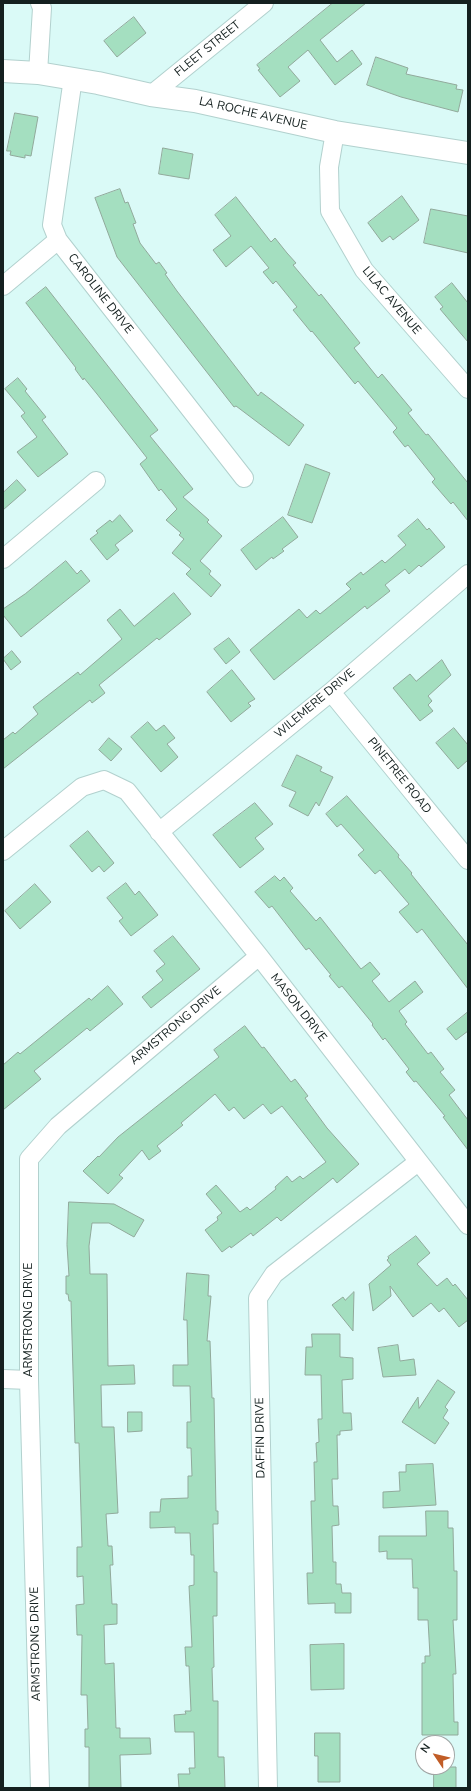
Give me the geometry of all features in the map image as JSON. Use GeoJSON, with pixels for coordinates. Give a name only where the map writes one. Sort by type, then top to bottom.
{"type":"FeatureCollection","features":[{"type":"Feature","properties":{"kind":"main road","name":"LA ROCHE AVENUE"},"geometry":{"type":"LineString","coordinates":[[3,71],[38,73],[73,78],[151,95],[195,101],[335,132],[468,153]]}},
{"type":"Feature","properties":{"kind":"street"},"geometry":{"type":"LineString","coordinates":[[38,73],[42,8],[40,3]]}},
{"type":"Feature","properties":{"kind":"street","name":"FLEET STREET"},"geometry":{"type":"LineString","coordinates":[[151,95],[264,3]]}},
{"type":"Feature","properties":{"kind":"street","name":"CAROLINE DRIVE"},"geometry":{"type":"LineString","coordinates":[[73,78],[52,225],[58,240],[244,478]]}},
{"type":"Feature","properties":{"kind":"street","name":"LILAC AVENUE"},"geometry":{"type":"LineString","coordinates":[[335,132],[329,167],[330,211],[364,270],[468,389]]}},
{"type":"Feature","properties":{"kind":"street"},"geometry":{"type":"LineString","coordinates":[[3,286],[58,240]]}},
{"type":"Feature","properties":{"kind":"street"},"geometry":{"type":"LineString","coordinates":[[3,559],[96,481]]}},
{"type":"Feature","properties":{"kind":"street","name":"WILEMERE DRIVE"},"geometry":{"type":"LineString","coordinates":[[159,832],[331,692],[468,574]]}},
{"type":"Feature","properties":{"kind":"street","name":"PINETREE ROAD"},"geometry":{"type":"LineString","coordinates":[[331,692],[468,860]]}},
{"type":"Feature","properties":{"kind":"street","name":"MASON DRIVE"},"geometry":{"type":"LineString","coordinates":[[3,851],[82,787],[104,780],[127,791],[259,956],[468,1225]]}},
{"type":"Feature","properties":{"kind":"street","name":"ARMSTRONG DRIVE"},"geometry":{"type":"LineString","coordinates":[[40,1788],[29,1380],[29,1159],[58,1126],[259,956]]}},
{"type":"Feature","properties":{"kind":"street","name":"DAFFIN DRIVE"},"geometry":{"type":"LineString","coordinates":[[268,1788],[258,1298],[274,1274],[418,1162]]}},
{"type":"Feature","properties":{"kind":"street"},"geometry":{"type":"LineString","coordinates":[[3,1380],[29,1380]]}},
{"type":"Feature","properties":{"kind":"building"},"geometry":{"type":"Polygon","coordinates":[[[333,3],[366,3],[320,40],[337,62],[352,50],[362,64],[335,85],[308,50],[288,67],[300,81],[280,97],[258,70],[260,69],[257,65],[333,3]]]}},
{"type":"Feature","properties":{"kind":"building"},"geometry":{"type":"Polygon","coordinates":[[[134,17],[146,33],[117,57],[104,41],[134,17]]]}},
{"type":"Feature","properties":{"kind":"building"},"geometry":{"type":"Polygon","coordinates":[[[376,57],[408,68],[406,74],[457,85],[456,89],[463,90],[458,112],[401,97],[367,85],[376,57]]]}},
{"type":"Feature","properties":{"kind":"building"},"geometry":{"type":"Polygon","coordinates":[[[15,113],[38,117],[31,156],[25,155],[25,158],[10,155],[11,151],[7,151],[15,113]]]}},
{"type":"Feature","properties":{"kind":"building"},"geometry":{"type":"Polygon","coordinates":[[[163,148],[193,154],[189,179],[159,174],[163,148]]]}},
{"type":"Feature","properties":{"kind":"building"},"geometry":{"type":"Polygon","coordinates":[[[120,189],[125,203],[128,202],[136,223],[133,224],[140,243],[156,264],[159,262],[167,273],[165,274],[177,291],[258,396],[261,392],[304,425],[289,446],[236,406],[234,407],[117,257],[95,198],[120,189]]]}},
{"type":"Feature","properties":{"kind":"building"},"geometry":{"type":"Polygon","coordinates":[[[402,196],[419,220],[393,240],[390,236],[382,242],[368,223],[402,196]]]}},
{"type":"Feature","properties":{"kind":"building"},"geometry":{"type":"Polygon","coordinates":[[[236,197],[271,242],[275,238],[296,263],[293,265],[319,296],[321,294],[360,343],[354,348],[378,378],[382,374],[412,410],[408,413],[426,435],[428,434],[468,483],[468,521],[453,502],[451,504],[432,482],[435,479],[408,445],[405,447],[393,432],[397,428],[358,381],[355,384],[293,310],[297,307],[276,281],[273,284],[263,272],[269,268],[251,246],[226,267],[213,250],[231,236],[215,215],[236,197]]]}},
{"type":"Feature","properties":{"kind":"building"},"geometry":{"type":"Polygon","coordinates":[[[431,209],[468,216],[468,253],[424,243],[431,209]]]}},
{"type":"Feature","properties":{"kind":"building"},"geometry":{"type":"Polygon","coordinates":[[[452,283],[468,303],[468,342],[440,309],[443,307],[435,297],[452,283]]]}},
{"type":"Feature","properties":{"kind":"building"},"geometry":{"type":"Polygon","coordinates":[[[46,287],[158,430],[150,436],[193,489],[183,497],[209,520],[207,522],[222,536],[200,561],[211,571],[209,574],[221,585],[211,597],[186,574],[191,569],[172,553],[184,539],[179,535],[181,533],[166,520],[177,509],[161,489],[159,491],[140,464],[147,458],[84,378],[83,380],[75,369],[76,368],[26,303],[46,287]]]}},
{"type":"Feature","properties":{"kind":"building"},"geometry":{"type":"Polygon","coordinates":[[[18,378],[27,389],[25,391],[46,417],[42,420],[68,454],[38,477],[17,452],[37,437],[21,416],[25,413],[5,389],[18,378]]]}},
{"type":"Feature","properties":{"kind":"building"},"geometry":{"type":"Polygon","coordinates":[[[306,464],[330,473],[312,523],[288,515],[306,464]]]}},
{"type":"Feature","properties":{"kind":"building"},"geometry":{"type":"Polygon","coordinates":[[[17,480],[26,490],[3,510],[3,493],[17,480]]]}},
{"type":"Feature","properties":{"kind":"building"},"geometry":{"type":"Polygon","coordinates":[[[120,515],[133,531],[115,545],[119,550],[107,560],[90,539],[98,533],[96,531],[110,520],[112,522],[120,515]]]}},
{"type":"Feature","properties":{"kind":"building"},"geometry":{"type":"Polygon","coordinates":[[[283,517],[298,537],[282,549],[284,551],[273,559],[272,557],[256,570],[241,550],[283,517]]]}},
{"type":"Feature","properties":{"kind":"building"},"geometry":{"type":"Polygon","coordinates":[[[418,519],[427,530],[429,528],[445,547],[421,567],[419,565],[409,574],[405,569],[385,585],[390,591],[367,609],[365,606],[274,680],[250,650],[299,609],[307,618],[316,610],[320,614],[351,589],[346,584],[361,572],[363,575],[382,560],[385,563],[406,545],[398,536],[418,519]]]}},
{"type":"Feature","properties":{"kind":"building"},"geometry":{"type":"Polygon","coordinates":[[[66,561],[77,574],[81,570],[90,581],[21,637],[3,615],[3,609],[25,594],[66,561]]]}},
{"type":"Feature","properties":{"kind":"building"},"geometry":{"type":"Polygon","coordinates":[[[174,593],[191,614],[159,640],[157,638],[99,685],[105,693],[92,703],[90,700],[3,769],[3,740],[13,732],[15,734],[38,714],[33,707],[78,672],[80,675],[122,639],[107,620],[120,609],[134,626],[174,593]]]}},
{"type":"Feature","properties":{"kind":"building"},"geometry":{"type":"Polygon","coordinates":[[[229,638],[240,652],[226,664],[214,649],[229,638]]]}},
{"type":"Feature","properties":{"kind":"building"},"geometry":{"type":"Polygon","coordinates":[[[12,651],[21,662],[11,670],[3,659],[12,651]]]}},
{"type":"Feature","properties":{"kind":"building"},"geometry":{"type":"Polygon","coordinates":[[[442,660],[451,675],[428,696],[432,701],[428,705],[433,711],[420,721],[393,688],[410,674],[416,681],[442,660]]]}},
{"type":"Feature","properties":{"kind":"building"},"geometry":{"type":"Polygon","coordinates":[[[232,670],[255,699],[248,703],[251,706],[231,722],[207,692],[232,670]]]}},
{"type":"Feature","properties":{"kind":"building"},"geometry":{"type":"Polygon","coordinates":[[[148,722],[156,731],[164,725],[175,738],[167,744],[178,757],[161,772],[131,737],[148,722]]]}},
{"type":"Feature","properties":{"kind":"building"},"geometry":{"type":"Polygon","coordinates":[[[454,728],[468,745],[468,760],[458,769],[436,743],[454,728]]]}},
{"type":"Feature","properties":{"kind":"building"},"geometry":{"type":"Polygon","coordinates":[[[109,738],[122,749],[111,761],[99,750],[109,738]]]}},
{"type":"Feature","properties":{"kind":"building"},"geometry":{"type":"Polygon","coordinates":[[[297,755],[322,767],[320,771],[333,777],[319,806],[316,802],[308,816],[289,806],[296,792],[282,786],[297,755]]]}},
{"type":"Feature","properties":{"kind":"building"},"geometry":{"type":"Polygon","coordinates":[[[347,796],[399,855],[398,857],[412,873],[411,874],[468,945],[468,989],[422,929],[417,933],[399,912],[409,904],[380,870],[375,874],[358,855],[364,850],[341,824],[337,827],[326,814],[347,796]]]}},
{"type":"Feature","properties":{"kind":"building"},"geometry":{"type":"Polygon","coordinates":[[[255,803],[273,824],[255,838],[264,849],[240,868],[213,835],[255,803]]]}},
{"type":"Feature","properties":{"kind":"building"},"geometry":{"type":"Polygon","coordinates":[[[88,831],[114,863],[104,872],[99,866],[92,872],[70,846],[88,831]]]}},
{"type":"Feature","properties":{"kind":"building"},"geometry":{"type":"Polygon","coordinates":[[[275,876],[280,881],[284,877],[293,888],[290,891],[316,921],[320,917],[361,969],[370,962],[380,974],[372,981],[389,1002],[415,981],[423,992],[399,1011],[407,1022],[405,1024],[428,1054],[431,1052],[444,1069],[440,1072],[455,1090],[449,1095],[468,1120],[468,1150],[443,1117],[445,1116],[416,1081],[414,1082],[406,1072],[409,1069],[385,1038],[383,1040],[372,1025],[373,1024],[342,986],[339,988],[329,976],[331,975],[309,948],[306,950],[272,906],[269,908],[255,892],[275,876]]]}},
{"type":"Feature","properties":{"kind":"building"},"geometry":{"type":"Polygon","coordinates":[[[126,883],[135,895],[139,891],[158,915],[131,936],[119,921],[123,918],[107,898],[126,883]]]}},
{"type":"Feature","properties":{"kind":"building"},"geometry":{"type":"Polygon","coordinates":[[[35,884],[51,902],[20,929],[5,911],[35,884]]]}},
{"type":"Feature","properties":{"kind":"building"},"geometry":{"type":"Polygon","coordinates":[[[173,936],[200,969],[151,1008],[142,997],[163,980],[156,971],[165,964],[154,951],[173,936]]]}},
{"type":"Feature","properties":{"kind":"building"},"geometry":{"type":"Polygon","coordinates":[[[108,986],[123,1004],[90,1031],[87,1028],[34,1071],[41,1079],[3,1110],[3,1065],[18,1052],[20,1054],[89,998],[91,1000],[108,986]]]}},
{"type":"Feature","properties":{"kind":"building"},"geometry":{"type":"Polygon","coordinates":[[[468,1012],[468,1031],[456,1040],[447,1029],[468,1012]]]}},
{"type":"Feature","properties":{"kind":"building"},"geometry":{"type":"Polygon","coordinates":[[[245,1026],[262,1048],[264,1047],[291,1082],[295,1079],[308,1096],[305,1098],[327,1128],[359,1164],[337,1183],[333,1178],[281,1221],[277,1217],[253,1236],[251,1233],[231,1248],[230,1246],[222,1252],[205,1230],[218,1220],[217,1217],[222,1213],[206,1194],[216,1185],[240,1212],[247,1207],[250,1210],[276,1189],[275,1187],[287,1176],[292,1182],[300,1176],[303,1179],[326,1162],[282,1106],[271,1114],[263,1104],[244,1119],[234,1107],[229,1111],[215,1094],[181,1123],[183,1125],[157,1146],[161,1151],[149,1160],[142,1150],[119,1175],[123,1178],[108,1194],[83,1171],[118,1137],[219,1057],[214,1050],[245,1026]]]}},
{"type":"Feature","properties":{"kind":"building"},"geometry":{"type":"Polygon","coordinates":[[[69,1202],[114,1204],[144,1220],[134,1237],[109,1223],[92,1223],[89,1246],[90,1274],[107,1274],[108,1366],[134,1365],[135,1384],[101,1385],[102,1427],[114,1427],[118,1513],[106,1514],[108,1546],[112,1546],[113,1565],[110,1565],[112,1604],[117,1604],[117,1624],[104,1625],[105,1664],[114,1663],[116,1728],[120,1728],[120,1738],[150,1738],[151,1754],[120,1755],[121,1788],[89,1788],[89,1747],[85,1747],[85,1729],[88,1729],[87,1695],[81,1695],[82,1635],[77,1635],[76,1605],[84,1604],[83,1576],[77,1577],[77,1547],[82,1547],[79,1443],[75,1443],[71,1301],[69,1301],[68,1294],[66,1294],[66,1276],[69,1276],[67,1245],[69,1202]]]}},
{"type":"Feature","properties":{"kind":"building"},"geometry":{"type":"Polygon","coordinates":[[[416,1236],[430,1253],[417,1264],[437,1286],[447,1278],[453,1286],[455,1284],[468,1300],[468,1320],[459,1327],[444,1308],[439,1312],[431,1303],[413,1317],[390,1286],[391,1296],[373,1311],[369,1284],[391,1265],[387,1260],[389,1258],[388,1257],[416,1236]]]}},
{"type":"Feature","properties":{"kind":"building"},"geometry":{"type":"Polygon","coordinates":[[[187,1273],[209,1275],[208,1296],[211,1296],[207,1341],[210,1341],[212,1398],[214,1398],[216,1511],[218,1511],[218,1524],[213,1524],[214,1572],[217,1572],[217,1616],[213,1616],[214,1667],[212,1668],[213,1701],[218,1701],[218,1757],[224,1757],[225,1788],[179,1788],[178,1774],[190,1774],[189,1768],[195,1768],[194,1732],[175,1732],[174,1715],[186,1714],[185,1711],[191,1711],[189,1666],[186,1666],[185,1647],[192,1647],[189,1586],[194,1585],[194,1555],[191,1555],[190,1533],[175,1533],[175,1527],[150,1528],[150,1512],[160,1512],[161,1499],[188,1498],[188,1476],[192,1476],[191,1448],[187,1448],[187,1422],[191,1422],[190,1386],[173,1386],[173,1365],[188,1365],[187,1320],[184,1320],[187,1273]]]}},
{"type":"Feature","properties":{"kind":"building"},"geometry":{"type":"Polygon","coordinates":[[[354,1292],[353,1331],[332,1305],[343,1297],[345,1300],[354,1292]]]}},
{"type":"Feature","properties":{"kind":"building"},"geometry":{"type":"Polygon","coordinates":[[[312,1334],[340,1334],[340,1357],[353,1358],[353,1379],[342,1380],[343,1413],[351,1413],[352,1430],[340,1431],[340,1435],[337,1435],[338,1479],[332,1479],[333,1506],[338,1506],[339,1525],[332,1526],[333,1562],[336,1562],[336,1584],[341,1584],[342,1593],[351,1593],[351,1613],[335,1613],[335,1603],[308,1604],[307,1573],[313,1573],[311,1501],[315,1501],[314,1462],[317,1462],[316,1443],[319,1442],[318,1419],[322,1419],[321,1375],[305,1375],[306,1347],[312,1347],[312,1334]]]}},
{"type":"Feature","properties":{"kind":"building"},"geometry":{"type":"Polygon","coordinates":[[[398,1345],[400,1361],[414,1359],[416,1375],[383,1377],[378,1348],[398,1345]]]}},
{"type":"Feature","properties":{"kind":"building"},"geometry":{"type":"Polygon","coordinates":[[[438,1380],[455,1392],[445,1407],[448,1410],[443,1418],[449,1423],[435,1444],[402,1422],[418,1397],[419,1408],[438,1380]]]}},
{"type":"Feature","properties":{"kind":"building"},"geometry":{"type":"Polygon","coordinates":[[[128,1412],[142,1412],[142,1431],[128,1432],[128,1412]]]}},
{"type":"Feature","properties":{"kind":"building"},"geometry":{"type":"Polygon","coordinates":[[[433,1464],[436,1505],[383,1508],[383,1492],[400,1491],[399,1472],[406,1472],[406,1465],[433,1464]]]}},
{"type":"Feature","properties":{"kind":"building"},"geometry":{"type":"Polygon","coordinates":[[[426,1511],[448,1511],[448,1528],[453,1528],[454,1571],[457,1571],[457,1620],[453,1620],[456,1674],[453,1674],[454,1722],[458,1722],[458,1735],[422,1735],[422,1663],[425,1663],[425,1656],[430,1656],[428,1620],[418,1620],[418,1588],[413,1588],[412,1559],[387,1559],[387,1551],[379,1552],[379,1536],[426,1536],[426,1511]]]}},
{"type":"Feature","properties":{"kind":"building"},"geometry":{"type":"Polygon","coordinates":[[[344,1644],[344,1689],[311,1690],[310,1645],[344,1644]]]}},
{"type":"Feature","properties":{"kind":"building"},"geometry":{"type":"Polygon","coordinates":[[[315,1733],[340,1733],[340,1782],[318,1782],[318,1756],[315,1756],[315,1733]]]}},
{"type":"Feature","properties":{"kind":"building"},"geometry":{"type":"Polygon","coordinates":[[[456,1767],[456,1788],[434,1788],[434,1775],[455,1775],[456,1767]]]}}]}
